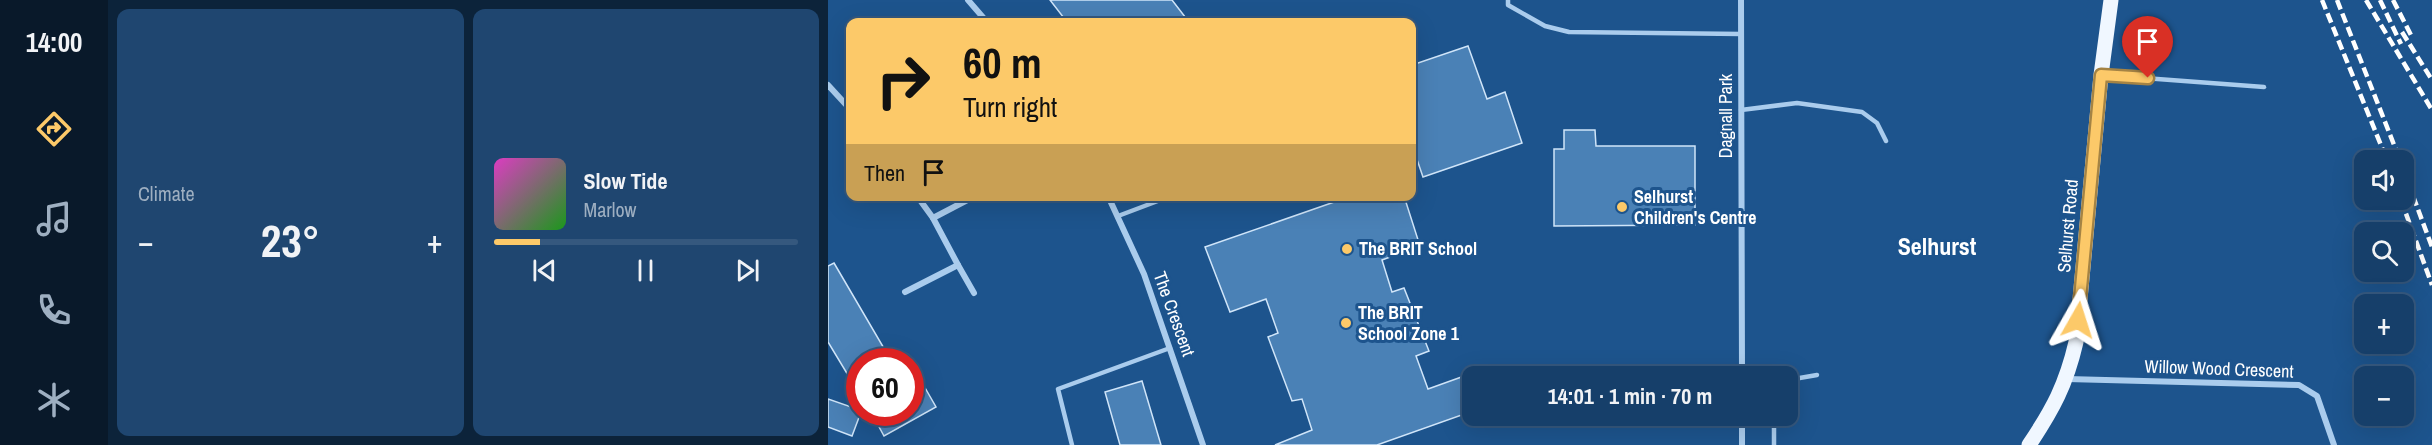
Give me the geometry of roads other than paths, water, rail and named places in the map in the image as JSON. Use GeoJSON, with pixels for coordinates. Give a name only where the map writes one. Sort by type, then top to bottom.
{"type":"FeatureCollection","features":[{"type":"Feature","properties":{"kind":"main road","name":"Selhurst Road"},"geometry":{"type":"LineString","coordinates":[[2029,445],[2053,408],[2066,379],[2076,342],[2101,75],[2111,0]]}},
{"type":"Feature","properties":{"kind":"street"},"geometry":{"type":"LineString","coordinates":[[968,0],[984,18]]}},
{"type":"Feature","properties":{"kind":"street","name":"Dagnall Park"},"geometry":{"type":"LineString","coordinates":[[1741,0],[1742,366]]}},
{"type":"Feature","properties":{"kind":"street"},"geometry":{"type":"LineString","coordinates":[[828,85],[846,105]]}},
{"type":"Feature","properties":{"kind":"street"},"geometry":{"type":"LineString","coordinates":[[921,201],[933,218],[974,293]]}},
{"type":"Feature","properties":{"kind":"street"},"geometry":{"type":"LineString","coordinates":[[933,218],[965,201]]}},
{"type":"Feature","properties":{"kind":"street","name":"The Crescent"},"geometry":{"type":"LineString","coordinates":[[1110,201],[1144,274],[1203,445]]}},
{"type":"Feature","properties":{"kind":"street"},"geometry":{"type":"LineString","coordinates":[[905,292],[958,265]]}},
{"type":"Feature","properties":{"kind":"street","name":"Willow Wood Crescent"},"geometry":{"type":"LineString","coordinates":[[2066,379],[2271,382],[2299,385],[2317,396],[2334,445]]}},
{"type":"Feature","properties":{"kind":"street"},"geometry":{"type":"LineString","coordinates":[[1742,426],[1742,445]]}},
{"type":"Feature","properties":{"kind":"lane"},"geometry":{"type":"LineString","coordinates":[[1508,0],[1508,4],[1545,26],[1569,32],[1741,34]]}},
{"type":"Feature","properties":{"kind":"lane"},"geometry":{"type":"LineString","coordinates":[[2101,75],[2264,87]]}},
{"type":"Feature","properties":{"kind":"lane"},"geometry":{"type":"LineString","coordinates":[[1741,110],[1797,103],[1862,112],[1871,116],[1877,123],[1886,141]]}},
{"type":"Feature","properties":{"kind":"lane"},"geometry":{"type":"LineString","coordinates":[[1118,216],[1158,201]]}},
{"type":"Feature","properties":{"kind":"lane"},"geometry":{"type":"LineString","coordinates":[[1072,445],[1058,389],[1170,348]]}},
{"type":"Feature","properties":{"kind":"lane"},"geometry":{"type":"LineString","coordinates":[[1798,378],[1817,375]]}},
{"type":"Feature","properties":{"kind":"lane"},"geometry":{"type":"LineString","coordinates":[[1774,426],[1774,445]]}},
{"type":"Feature","properties":{"kind":"railway"},"geometry":{"type":"LineString","coordinates":[[2322,0],[2383,150]]}},
{"type":"Feature","properties":{"kind":"railway"},"geometry":{"type":"LineString","coordinates":[[2337,0],[2396,150]]}},
{"type":"Feature","properties":{"kind":"railway"},"geometry":{"type":"LineString","coordinates":[[2366,0],[2432,110]]}},
{"type":"Feature","properties":{"kind":"railway"},"geometry":{"type":"LineString","coordinates":[[2380,0],[2401,44]]}},
{"type":"Feature","properties":{"kind":"railway"},"geometry":{"type":"LineString","coordinates":[[2393,0],[2412,37]]}},
{"type":"Feature","properties":{"kind":"railway"},"geometry":{"type":"LineString","coordinates":[[2402,32],[2432,80]]}},
{"type":"Feature","properties":{"kind":"railway"},"geometry":{"type":"LineString","coordinates":[[2414,199],[2432,247]]}},
{"type":"Feature","properties":{"kind":"railway"},"geometry":{"type":"LineString","coordinates":[[2405,210],[2432,285]]}},
{"type":"Feature","properties":{"kind":"place","name":"Selhurst Children's Centre"},"geometry":{"type":"Point","coordinates":[1622,207]}},
{"type":"Feature","properties":{"kind":"place","name":"The BRIT School"},"geometry":{"type":"Point","coordinates":[1347,249]}},
{"type":"Feature","properties":{"kind":"place","name":"The BRIT School Zone 1"},"geometry":{"type":"Point","coordinates":[1346,323]}},
{"type":"Feature","properties":{"kind":"district","name":"Selhurst"},"geometry":{"type":"Point","coordinates":[1937,247]}}]}
